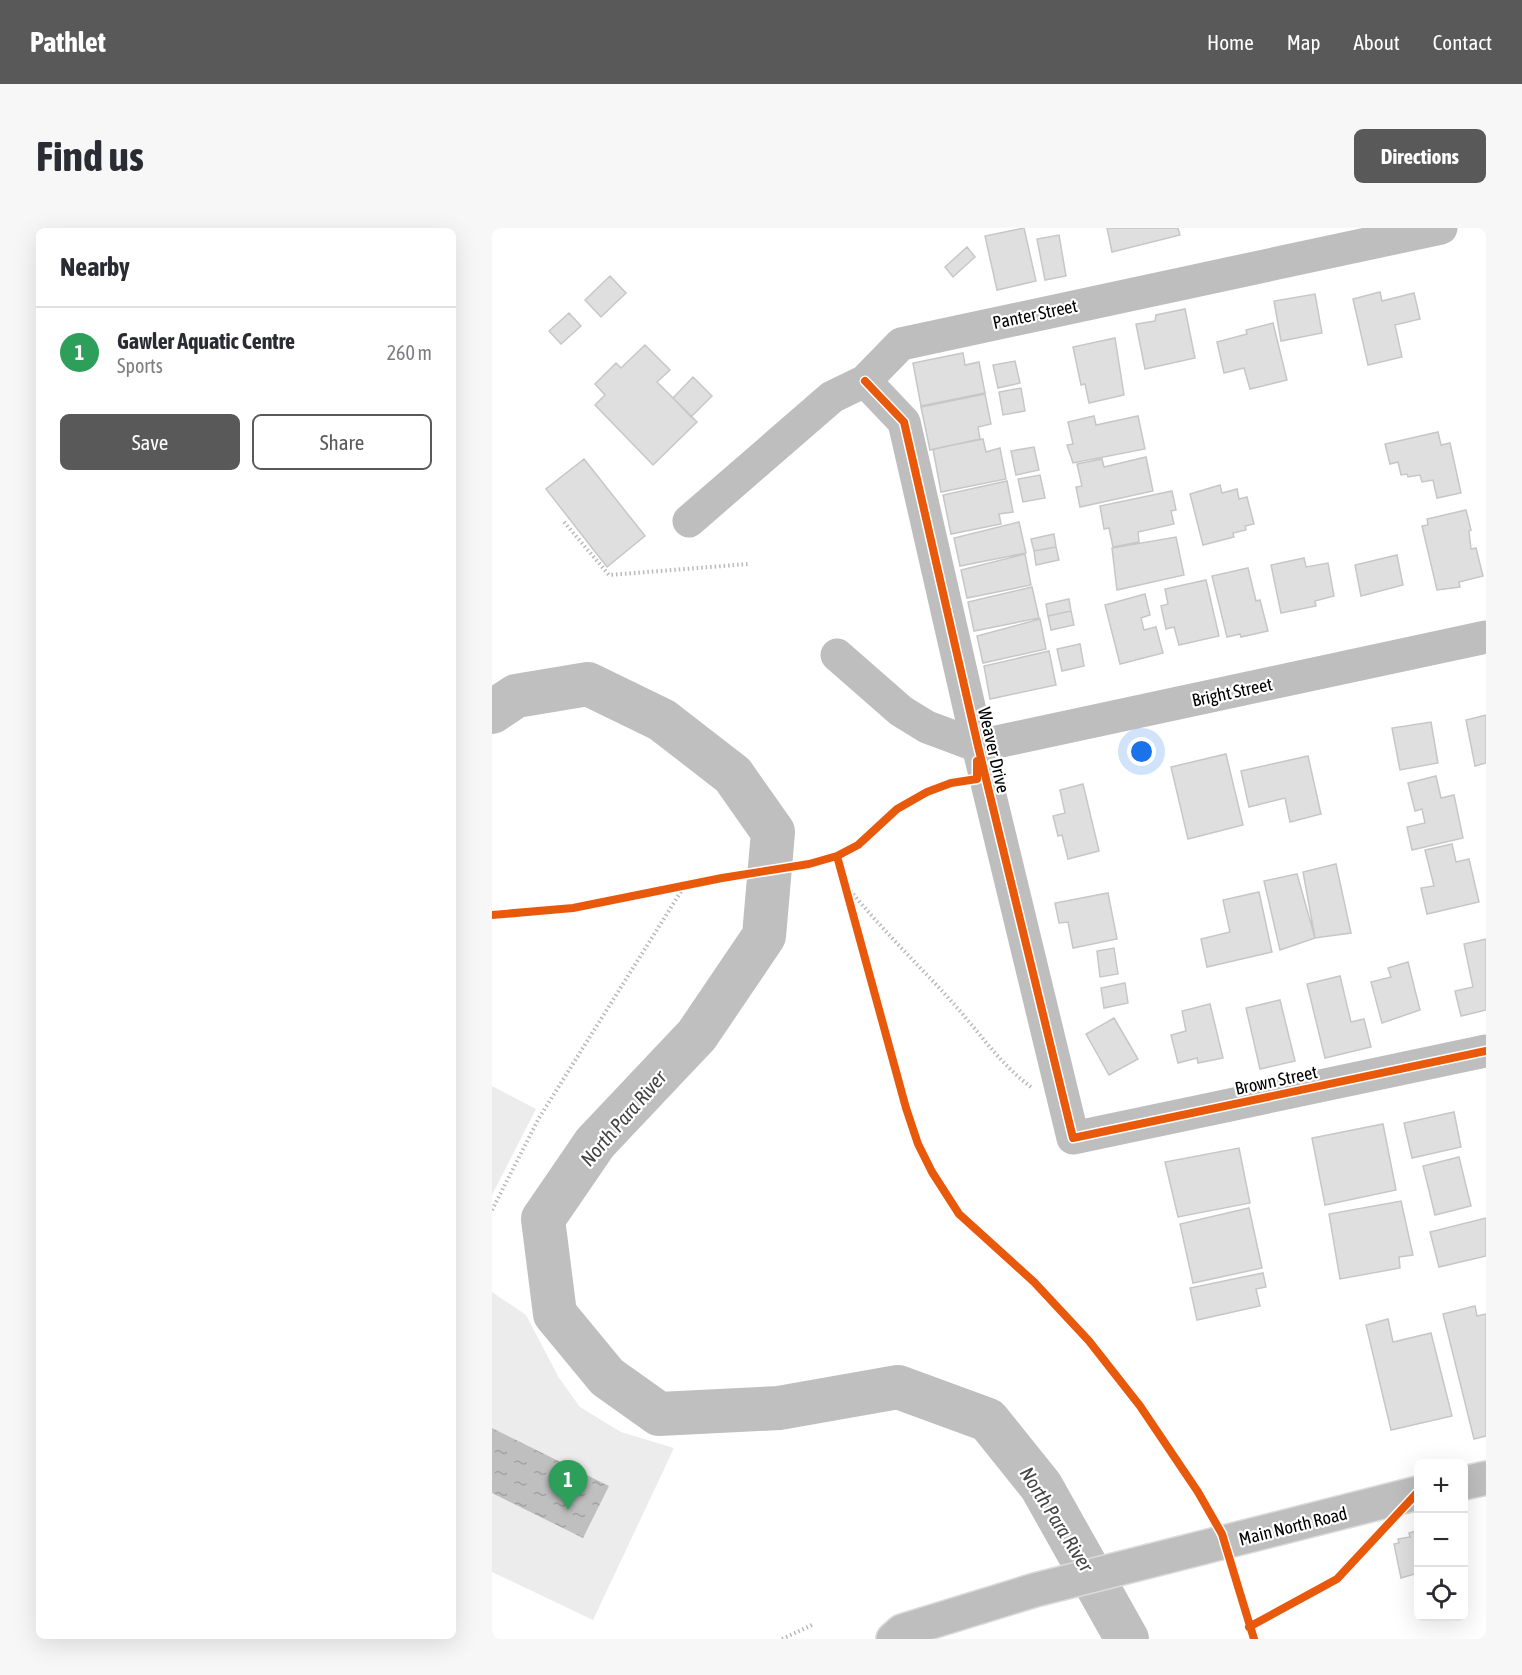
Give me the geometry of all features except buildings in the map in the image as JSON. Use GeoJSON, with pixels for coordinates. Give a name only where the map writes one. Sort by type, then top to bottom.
{"type":"FeatureCollection","features":[{"type":"Feature","properties":{"kind":"street","name":"Panter Street"},"geometry":{"type":"LineString","coordinates":[[689,521],[832,397],[865,381],[901,344],[1441,228]]}},
{"type":"Feature","properties":{"kind":"street","name":"Weaver Drive"},"geometry":{"type":"LineString","coordinates":[[865,381],[904,422],[978,746],[1073,1138]]}},
{"type":"Feature","properties":{"kind":"street","name":"Bright Street"},"geometry":{"type":"LineString","coordinates":[[978,746],[1486,637]]}},
{"type":"Feature","properties":{"kind":"street"},"geometry":{"type":"LineString","coordinates":[[837,655],[901,711],[927,727],[978,746]]}},
{"type":"Feature","properties":{"kind":"street","name":"Brown Street"},"geometry":{"type":"LineString","coordinates":[[1073,1138],[1486,1051]]}},
{"type":"Feature","properties":{"kind":"street"},"geometry":{"type":"LineString","coordinates":[[1468,1482],[1486,1478]]}},
{"type":"Feature","properties":{"kind":"street","name":"Main North Road"},"geometry":{"type":"LineString","coordinates":[[892,1639],[902,1631],[1035,1590],[1414,1494]]}},
{"type":"Feature","properties":{"kind":"path"},"geometry":{"type":"LineString","coordinates":[[564,522],[609,575],[748,564]]}},
{"type":"Feature","properties":{"kind":"path"},"geometry":{"type":"LineString","coordinates":[[842,876],[873,919],[953,1003],[1016,1076],[1035,1090],[1052,1097],[1063,1098]]}},
{"type":"Feature","properties":{"kind":"path"},"geometry":{"type":"LineString","coordinates":[[842,876],[852,909]]}},
{"type":"Feature","properties":{"kind":"path"},"geometry":{"type":"LineString","coordinates":[[674,887],[694,883]]}},
{"type":"Feature","properties":{"kind":"path"},"geometry":{"type":"LineString","coordinates":[[492,1210],[539,1118],[685,885]]}},
{"type":"Feature","properties":{"kind":"path"},"geometry":{"type":"LineString","coordinates":[[782,1639],[812,1625]]}},
{"type":"Feature","properties":{"kind":"shaded area"},"geometry":{"type":"Polygon","coordinates":[[[492,1086],[536,1109],[492,1195],[492,1086]]]}},
{"type":"Feature","properties":{"kind":"shaded area"},"geometry":{"type":"Polygon","coordinates":[[[492,1292],[526,1315],[559,1378],[580,1407],[621,1432],[674,1448],[593,1620],[492,1572],[492,1292]]]}},
{"type":"Feature","properties":{"kind":"water"},"geometry":{"type":"Polygon","coordinates":[[[492,1428],[609,1486],[583,1538],[492,1493],[492,1428]]]}},
{"type":"Feature","properties":{"kind":"waterway","name":"North Para River"},"geometry":{"type":"LineString","coordinates":[[492,712],[516,696],[588,684],[662,720],[733,775],[773,832],[764,936],[697,1035],[595,1143],[543,1219],[555,1314],[607,1377],[659,1414],[779,1408],[898,1387],[988,1420],[1041,1486],[1127,1639]]}},
{"type":"Feature","properties":{"kind":"cycle path"},"geometry":{"type":"LineString","coordinates":[[865,381],[904,422],[978,746],[1073,1138],[1486,1051]]}},
{"type":"Feature","properties":{"kind":"cycle path"},"geometry":{"type":"LineString","coordinates":[[492,915],[573,908],[722,878],[809,864],[837,856],[858,845],[897,809],[927,792],[951,783],[977,779],[977,761]]}},
{"type":"Feature","properties":{"kind":"cycle path"},"geometry":{"type":"LineString","coordinates":[[837,856],[906,1108],[918,1144],[932,1172],[959,1214],[1034,1282],[1089,1341],[1140,1406],[1198,1492],[1222,1534],[1254,1639]]}},
{"type":"Feature","properties":{"kind":"cycle path"},"geometry":{"type":"LineString","coordinates":[[1249,1627],[1337,1579],[1414,1496]]}},
{"type":"Feature","properties":{"kind":"place","name":"Gawler Aquatic Centre"},"geometry":{"type":"Point","coordinates":[568,1510]}}]}
